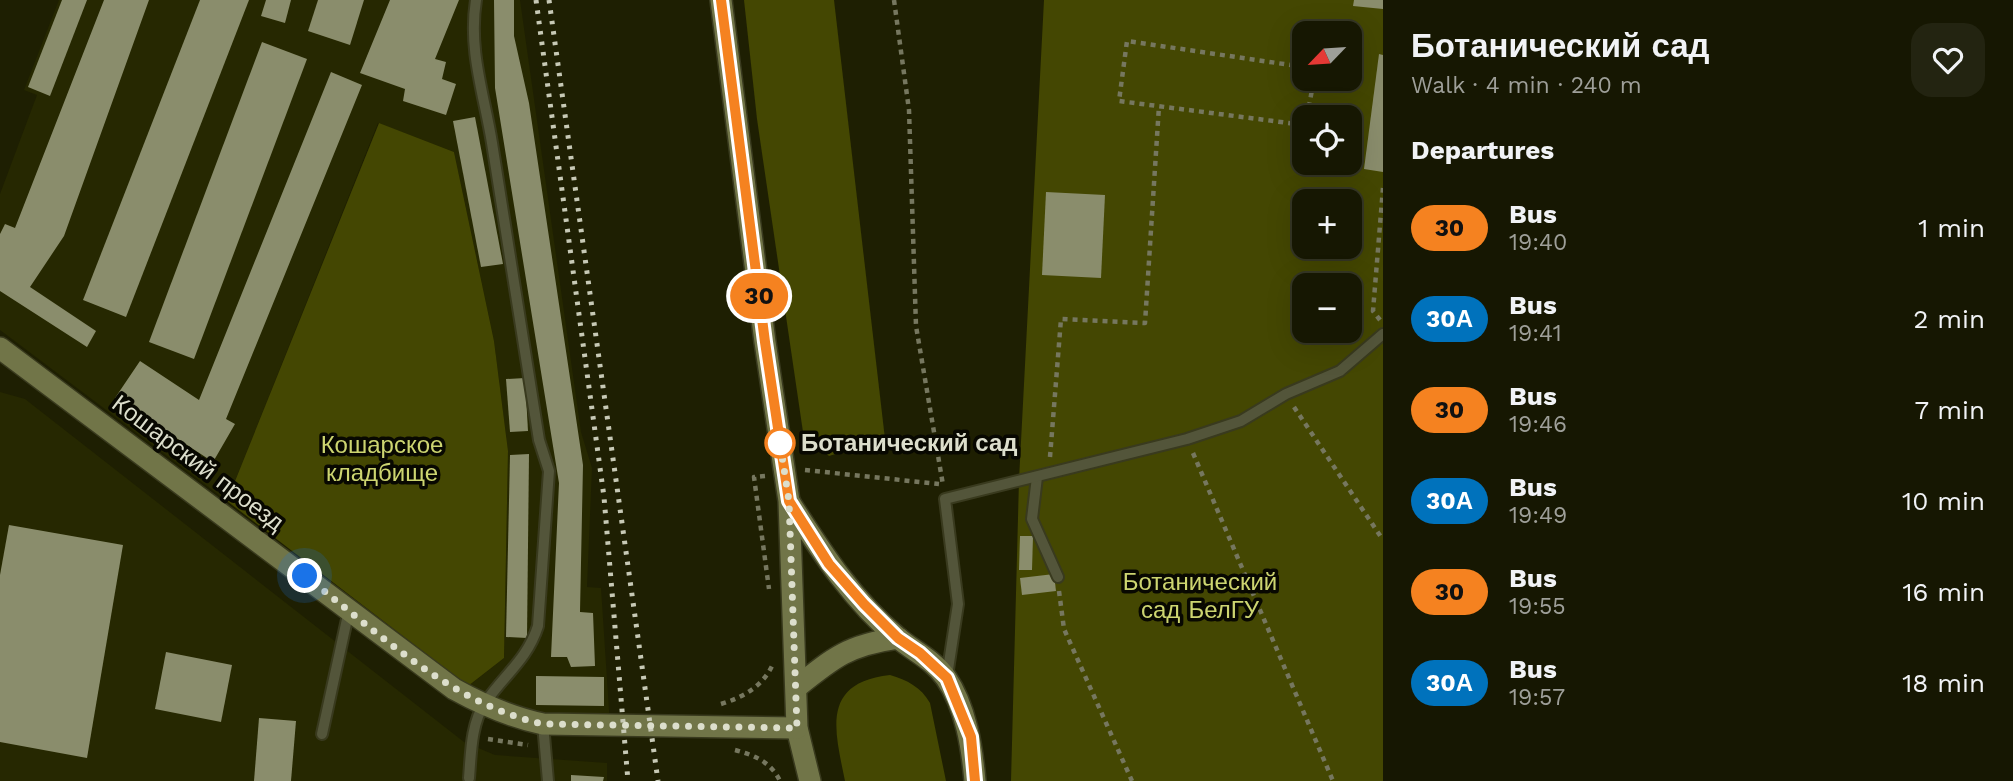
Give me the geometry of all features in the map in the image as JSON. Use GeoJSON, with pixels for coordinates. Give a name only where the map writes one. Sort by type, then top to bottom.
{"type":"FeatureCollection","features":[{"type":"Feature","properties":{"kind":"main road"},"geometry":{"type":"LineString","coordinates":[[721,0],[789,501],[797,728],[810,781]]}},
{"type":"Feature","properties":{"kind":"main road","name":"Кошарский проезд"},"geometry":{"type":"LineString","coordinates":[[0,350],[454,689],[483,705],[514,718],[543,724],[797,728]]}},
{"type":"Feature","properties":{"kind":"main road"},"geometry":{"type":"LineString","coordinates":[[789,501],[829,564],[898,638],[920,653],[947,678],[971,737],[975,781]]}},
{"type":"Feature","properties":{"kind":"main road"},"geometry":{"type":"LineString","coordinates":[[797,687],[832,659],[863,643],[898,638]]}},
{"type":"Feature","properties":{"kind":"lane"},"geometry":{"type":"LineString","coordinates":[[469,778],[473,737],[483,705],[531,648],[538,626],[549,471],[539,440],[490,131],[477,75],[473,33],[476,0]]}},
{"type":"Feature","properties":{"kind":"lane"},"geometry":{"type":"LineString","coordinates":[[947,678],[958,604],[946,499],[1187,439],[1241,421],[1286,394],[1340,372],[1383,334]]}},
{"type":"Feature","properties":{"kind":"lane"},"geometry":{"type":"LineString","coordinates":[[1037,477],[1032,519],[1058,577]]}},
{"type":"Feature","properties":{"kind":"lane"},"geometry":{"type":"LineString","coordinates":[[322,734],[349,610]]}},
{"type":"Feature","properties":{"kind":"lane"},"geometry":{"type":"LineString","coordinates":[[543,724],[548,781]]}},
{"type":"Feature","properties":{"kind":"path"},"geometry":{"type":"LineString","coordinates":[[894,0],[909,110],[915,326],[946,499]]}},
{"type":"Feature","properties":{"kind":"path"},"geometry":{"type":"LineString","coordinates":[[1292,65],[1127,41],[1119,101],[1292,123]]}},
{"type":"Feature","properties":{"kind":"path"},"geometry":{"type":"LineString","coordinates":[[1050,459],[1061,319],[1145,323],[1159,106]]}},
{"type":"Feature","properties":{"kind":"path"},"geometry":{"type":"LineString","coordinates":[[1382,188],[1373,310],[1383,324]]}},
{"type":"Feature","properties":{"kind":"path"},"geometry":{"type":"LineString","coordinates":[[1286,394],[1383,540]]}},
{"type":"Feature","properties":{"kind":"path"},"geometry":{"type":"LineString","coordinates":[[1187,439],[1333,781]]}},
{"type":"Feature","properties":{"kind":"path"},"geometry":{"type":"LineString","coordinates":[[769,594],[754,477],[805,470],[943,484],[956,481]]}},
{"type":"Feature","properties":{"kind":"path"},"geometry":{"type":"LineString","coordinates":[[1058,577],[1064,629],[1132,781]]}},
{"type":"Feature","properties":{"kind":"path"},"geometry":{"type":"LineString","coordinates":[[708,708],[750,692],[764,680],[774,656]]}},
{"type":"Feature","properties":{"kind":"shaded area"},"geometry":{"type":"Polygon","coordinates":[[[59,0],[520,0],[581,432],[592,468],[587,587],[601,588],[610,725],[501,711],[468,686],[504,658],[508,451],[494,341],[454,152],[378,123],[227,501],[0,330],[0,194],[37,95],[24,90],[59,0]]]}},
{"type":"Feature","properties":{"kind":"shaded area"},"geometry":{"type":"Polygon","coordinates":[[[0,392],[25,399],[464,742],[495,755],[607,763],[607,781],[0,781],[0,392]]]}},
{"type":"Feature","properties":{"kind":"green space"},"geometry":{"type":"Polygon","coordinates":[[[744,0],[834,0],[885,439],[829,456],[803,432],[757,119],[744,0]]]}},
{"type":"Feature","properties":{"kind":"green space","name":"Ботанический сад БелГУ"},"geometry":{"type":"Polygon","coordinates":[[[1044,0],[1383,0],[1383,781],[1011,781],[1019,480],[1044,0]]]}},
{"type":"Feature","properties":{"kind":"green space","name":"Кошарское кладбище"},"geometry":{"type":"Polygon","coordinates":[[[379,123],[454,152],[494,341],[508,451],[504,658],[468,686],[227,501],[379,123]]]}},
{"type":"Feature","properties":{"kind":"green space"},"geometry":{"type":"Polygon","coordinates":[[[890,675],[913,685],[930,703],[946,781],[845,781],[836,728],[842,699],[852,688],[868,680],[890,675]]]}},
{"type":"Feature","properties":{"kind":"building"},"geometry":{"type":"Polygon","coordinates":[[[62,0],[87,0],[50,96],[28,87],[62,0]]]}},
{"type":"Feature","properties":{"kind":"building"},"geometry":{"type":"Polygon","coordinates":[[[104,0],[149,0],[64,236],[30,287],[96,331],[87,347],[0,291],[0,234],[5,224],[15,228],[104,0]]]}},
{"type":"Feature","properties":{"kind":"building"},"geometry":{"type":"Polygon","coordinates":[[[200,0],[249,0],[126,317],[83,300],[200,0]]]}},
{"type":"Feature","properties":{"kind":"building"},"geometry":{"type":"Polygon","coordinates":[[[266,0],[291,0],[285,23],[261,16],[266,0]]]}},
{"type":"Feature","properties":{"kind":"building"},"geometry":{"type":"Polygon","coordinates":[[[318,0],[364,0],[350,45],[308,31],[318,0]]]}},
{"type":"Feature","properties":{"kind":"building"},"geometry":{"type":"Polygon","coordinates":[[[390,0],[459,0],[435,59],[446,62],[442,79],[456,84],[446,115],[403,101],[405,89],[360,73],[390,0]]]}},
{"type":"Feature","properties":{"kind":"building"},"geometry":{"type":"Polygon","coordinates":[[[494,0],[514,0],[514,36],[529,103],[583,465],[580,612],[593,613],[595,666],[571,667],[567,657],[551,657],[559,483],[495,88],[494,0]]]}},
{"type":"Feature","properties":{"kind":"building"},"geometry":{"type":"Polygon","coordinates":[[[1354,0],[1383,0],[1383,9],[1353,6],[1354,0]]]}},
{"type":"Feature","properties":{"kind":"building"},"geometry":{"type":"Polygon","coordinates":[[[262,42],[307,59],[194,359],[149,342],[262,42]]]}},
{"type":"Feature","properties":{"kind":"building"},"geometry":{"type":"Polygon","coordinates":[[[1379,54],[1383,55],[1383,172],[1364,169],[1379,54]]]}},
{"type":"Feature","properties":{"kind":"building"},"geometry":{"type":"Polygon","coordinates":[[[331,72],[362,85],[226,419],[235,424],[213,462],[115,398],[140,361],[199,400],[331,72]]]}},
{"type":"Feature","properties":{"kind":"building"},"geometry":{"type":"Polygon","coordinates":[[[475,117],[503,264],[481,267],[453,121],[475,117]]]}},
{"type":"Feature","properties":{"kind":"building"},"geometry":{"type":"Polygon","coordinates":[[[1046,192],[1105,195],[1101,278],[1042,275],[1046,192]]]}},
{"type":"Feature","properties":{"kind":"building"},"geometry":{"type":"Polygon","coordinates":[[[525,378],[528,431],[510,432],[506,379],[525,378]]]}},
{"type":"Feature","properties":{"kind":"building"},"geometry":{"type":"Polygon","coordinates":[[[529,454],[527,638],[506,637],[510,455],[529,454]]]}},
{"type":"Feature","properties":{"kind":"building"},"geometry":{"type":"Polygon","coordinates":[[[9,525],[123,545],[87,758],[0,742],[0,575],[9,525]]]}},
{"type":"Feature","properties":{"kind":"building"},"geometry":{"type":"Polygon","coordinates":[[[1020,536],[1033,536],[1032,570],[1019,570],[1020,536]]]}},
{"type":"Feature","properties":{"kind":"building"},"geometry":{"type":"Polygon","coordinates":[[[1054,574],[1056,591],[1022,595],[1020,578],[1054,574]]]}},
{"type":"Feature","properties":{"kind":"building"},"geometry":{"type":"Polygon","coordinates":[[[166,652],[232,665],[221,722],[155,709],[166,652]]]}},
{"type":"Feature","properties":{"kind":"building"},"geometry":{"type":"Polygon","coordinates":[[[536,676],[604,677],[604,706],[536,705],[536,676]]]}},
{"type":"Feature","properties":{"kind":"building"},"geometry":{"type":"Polygon","coordinates":[[[259,718],[296,721],[291,781],[254,781],[259,718]]]}},
{"type":"Feature","properties":{"kind":"building"},"geometry":{"type":"Polygon","coordinates":[[[571,775],[604,777],[603,781],[571,781],[571,775]]]}},
{"type":"Feature","properties":{"kind":"railway"},"geometry":{"type":"LineString","coordinates":[[536,0],[604,497],[628,781]]}},
{"type":"Feature","properties":{"kind":"railway"},"geometry":{"type":"LineString","coordinates":[[549,0],[658,781]]}},
{"type":"Feature","properties":{"kind":"bus line","name":"30"},"geometry":{"type":"LineString","coordinates":[[721,0],[765,342],[789,501],[829,564],[864,604],[898,638],[920,653],[947,678],[971,737],[975,781]]}},
{"type":"Feature","properties":{"kind":"place","name":"Ботанический сад"},"geometry":{"type":"Point","coordinates":[780,443]}},
{"type":"Feature","properties":{"kind":"route"},"geometry":{"type":"LineString","coordinates":[[305,576],[454,689],[514,718],[543,724],[797,728],[789,501],[780,443]]}}]}
